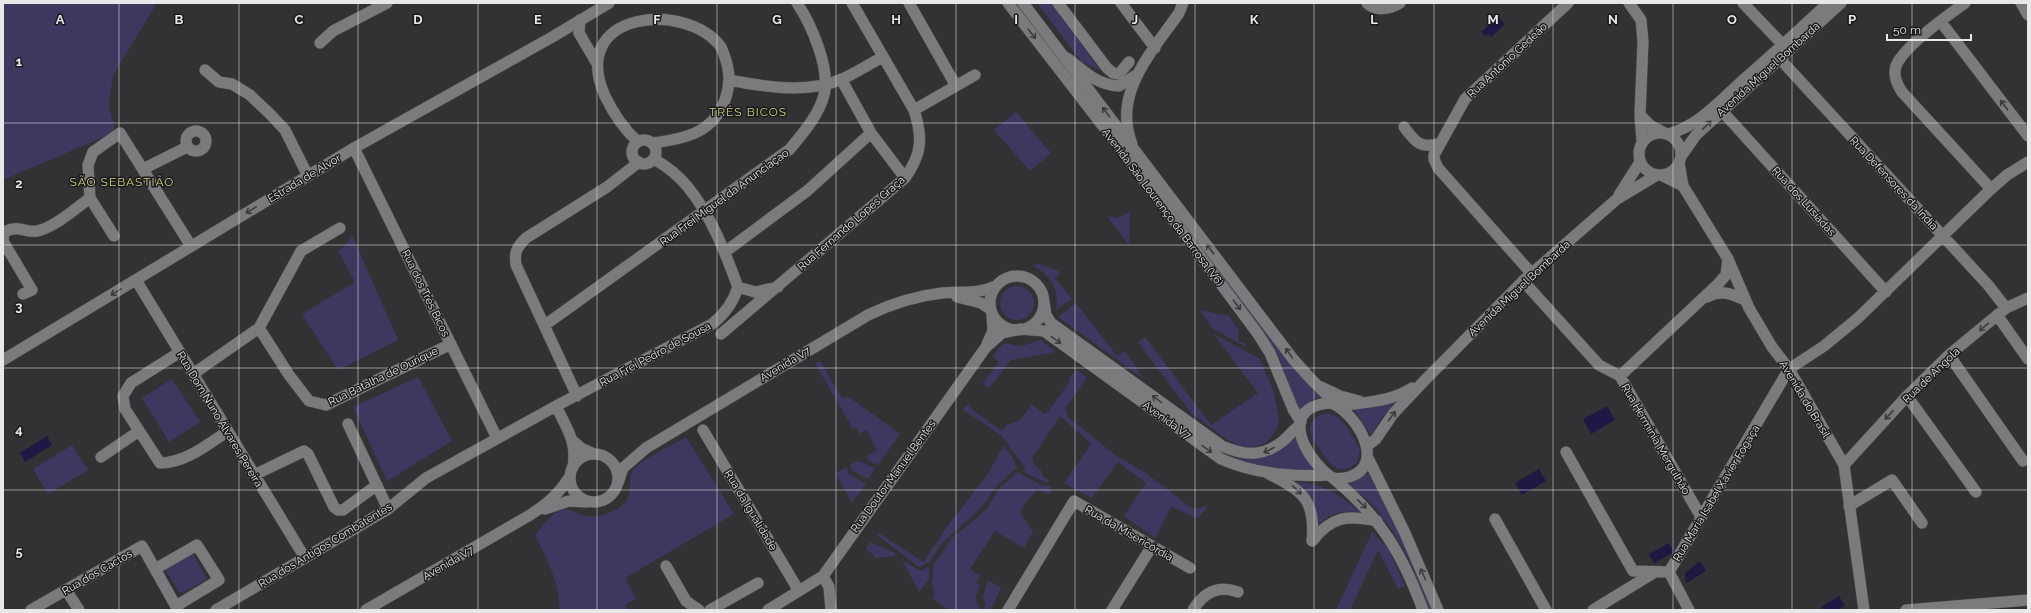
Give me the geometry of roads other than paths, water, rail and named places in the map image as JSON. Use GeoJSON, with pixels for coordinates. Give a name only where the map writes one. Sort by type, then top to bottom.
{"type":"FeatureCollection","features":[{"type":"Feature","properties":{"kind":"street"},"geometry":{"type":"LineString","coordinates":[[320,43],[333,31],[387,3]]}},
{"type":"Feature","properties":{"kind":"street","name":"Estrada de Alvor"},"geometry":{"type":"LineString","coordinates":[[3,360],[354,148],[609,3]]}},
{"type":"Feature","properties":{"kind":"street","name":"Rua Frei Miguel da Anunciaçao"},"geometry":{"type":"LineString","coordinates":[[545,326],[790,149],[816,113],[824,97],[827,83],[818,45],[797,3]]}},
{"type":"Feature","properties":{"kind":"street","name":"Rua Fernando Lopes Graça"},"geometry":{"type":"LineString","coordinates":[[721,334],[905,178],[914,164],[919,152],[920,127],[914,110],[852,3]]}},
{"type":"Feature","properties":{"kind":"street"},"geometry":{"type":"LineString","coordinates":[[909,3],[956,86]]}},
{"type":"Feature","properties":{"kind":"street","name":"Avenida São Lourenço da Barrosa (V6)"},"geometry":{"type":"LineString","coordinates":[[1008,3],[1126,156],[1258,334],[1279,371],[1300,424],[1299,434],[1313,459],[1366,507],[1394,543],[1406,566],[1423,610]]}},
{"type":"Feature","properties":{"kind":"street","name":"Avenida São Lourenço da Barrosa (V6)"},"geometry":{"type":"LineString","coordinates":[[1023,3],[1293,359],[1314,383],[1352,419],[1405,533],[1438,610]]}},
{"type":"Feature","properties":{"kind":"street"},"geometry":{"type":"LineString","coordinates":[[1058,3],[1107,68],[1113,73],[1119,74],[1129,62]]}},
{"type":"Feature","properties":{"kind":"street"},"geometry":{"type":"LineString","coordinates":[[1121,3],[1155,48]]}},
{"type":"Feature","properties":{"kind":"street"},"geometry":{"type":"LineString","coordinates":[[1134,149],[1127,133],[1126,109],[1130,91],[1138,73],[1179,13],[1183,3]]}},
{"type":"Feature","properties":{"kind":"street"},"geometry":{"type":"LineString","coordinates":[[1367,3],[1374,8],[1381,9],[1400,3]]}},
{"type":"Feature","properties":{"kind":"street","name":"Rua António Gedeão"},"geometry":{"type":"LineString","coordinates":[[1528,278],[1438,168],[1434,155],[1465,99],[1568,3]]}},
{"type":"Feature","properties":{"kind":"street"},"geometry":{"type":"LineString","coordinates":[[1628,3],[1641,20],[1643,42],[1640,115],[1642,141],[1638,155],[1640,162],[1648,172],[1659,175],[1683,186]]}},
{"type":"Feature","properties":{"kind":"street"},"geometry":{"type":"LineString","coordinates":[[1743,3],[1783,45],[1780,59]]}},
{"type":"Feature","properties":{"kind":"street","name":"Avenida Miguel Bombarda"},"geometry":{"type":"LineString","coordinates":[[1665,133],[1679,131],[1689,126],[1705,114],[1828,3]]}},
{"type":"Feature","properties":{"kind":"street","name":"Avenida Miguel Bombarda"},"geometry":{"type":"LineString","coordinates":[[1680,159],[1696,135],[1841,3]]}},
{"type":"Feature","properties":{"kind":"street"},"geometry":{"type":"LineString","coordinates":[[1966,3],[1908,50],[1896,65],[1895,78],[1902,92],[1991,189]]}},
{"type":"Feature","properties":{"kind":"street"},"geometry":{"type":"LineString","coordinates":[[2021,3],[2028,15]]}},
{"type":"Feature","properties":{"kind":"street"},"geometry":{"type":"LineString","coordinates":[[596,62],[599,45],[607,33],[617,23],[644,10],[661,8]]}},
{"type":"Feature","properties":{"kind":"street"},"geometry":{"type":"LineString","coordinates":[[652,143],[656,152],[654,159],[648,163],[639,162],[635,159],[633,152],[634,147],[638,142],[645,140],[652,143],[686,137],[700,131],[712,122],[721,110],[727,95],[729,69],[725,57],[710,31],[701,22],[677,10]]}},
{"type":"Feature","properties":{"kind":"street"},"geometry":{"type":"LineString","coordinates":[[580,20],[579,33],[596,62],[599,78],[608,103],[625,129],[638,142]]}},
{"type":"Feature","properties":{"kind":"street"},"geometry":{"type":"LineString","coordinates":[[1941,22],[2028,136]]}},
{"type":"Feature","properties":{"kind":"street"},"geometry":{"type":"LineString","coordinates":[[567,28],[590,39],[607,33]]}},
{"type":"Feature","properties":{"kind":"street"},"geometry":{"type":"LineString","coordinates":[[1061,54],[1102,83],[1119,86],[1128,82],[1138,73]]}},
{"type":"Feature","properties":{"kind":"street"},"geometry":{"type":"LineString","coordinates":[[729,80],[773,87],[800,87],[827,83],[841,79],[883,57]]}},
{"type":"Feature","properties":{"kind":"street","name":"Rua Defensores da Índia"},"geometry":{"type":"LineString","coordinates":[[1780,59],[1988,285],[2006,308]]}},
{"type":"Feature","properties":{"kind":"street"},"geometry":{"type":"LineString","coordinates":[[205,70],[219,82],[232,84],[250,95],[271,115],[284,130],[308,176]]}},
{"type":"Feature","properties":{"kind":"street"},"geometry":{"type":"LineString","coordinates":[[914,110],[975,75]]}},
{"type":"Feature","properties":{"kind":"street"},"geometry":{"type":"LineString","coordinates":[[841,79],[871,133],[905,178]]}},
{"type":"Feature","properties":{"kind":"street","name":"Rua dos Lusíadas"},"geometry":{"type":"LineString","coordinates":[[1722,111],[1886,292]]}},
{"type":"Feature","properties":{"kind":"street"},"geometry":{"type":"LineString","coordinates":[[1640,115],[1651,126],[1678,142],[1680,159],[1670,173],[1659,175]]}},
{"type":"Feature","properties":{"kind":"street"},"geometry":{"type":"LineString","coordinates":[[1404,127],[1418,143],[1427,147],[1439,144]]}},
{"type":"Feature","properties":{"kind":"street"},"geometry":{"type":"LineString","coordinates":[[114,236],[90,198],[88,165],[93,152],[120,133],[191,246]]}},
{"type":"Feature","properties":{"kind":"street"},"geometry":{"type":"LineString","coordinates":[[725,252],[807,191],[871,133]]}},
{"type":"Feature","properties":{"kind":"street"},"geometry":{"type":"LineString","coordinates":[[1642,141],[1652,134],[1665,133]]}},
{"type":"Feature","properties":{"kind":"street"},"geometry":{"type":"LineString","coordinates":[[143,169],[187,147]]}},
{"type":"Feature","properties":{"kind":"street","name":"Rua dos Três Bicos"},"geometry":{"type":"LineString","coordinates":[[354,148],[498,438]]}},
{"type":"Feature","properties":{"kind":"street"},"geometry":{"type":"LineString","coordinates":[[654,159],[687,186],[704,212],[725,252],[738,287],[755,292],[778,287]]}},
{"type":"Feature","properties":{"kind":"street","name":"Avenida do Brasil"},"geometry":{"type":"LineString","coordinates":[[1680,159],[1683,186],[1728,259],[1745,300],[1772,347],[1789,369],[1844,465],[1864,610]]}},
{"type":"Feature","properties":{"kind":"street"},"geometry":{"type":"LineString","coordinates":[[577,396],[516,265],[515,255],[517,247],[526,238],[607,187],[639,162]]}},
{"type":"Feature","properties":{"kind":"street","name":"Avenida Miguel Bombarda"},"geometry":{"type":"LineString","coordinates":[[1617,199],[1640,162]]}},
{"type":"Feature","properties":{"kind":"street"},"geometry":{"type":"LineString","coordinates":[[1789,369],[1830,341],[1858,318],[1991,189],[2007,175],[2028,162]]}},
{"type":"Feature","properties":{"kind":"street","name":"Avenida Miguel Bombarda"},"geometry":{"type":"LineString","coordinates":[[1424,380],[1528,278],[1617,199],[1659,175]]}},
{"type":"Feature","properties":{"kind":"street"},"geometry":{"type":"LineString","coordinates":[[23,294],[32,290],[3,241],[4,232],[13,227],[37,231],[57,222],[90,198]]}},
{"type":"Feature","properties":{"kind":"street"},"geometry":{"type":"LineString","coordinates":[[193,374],[259,328],[301,251],[340,228]]}},
{"type":"Feature","properties":{"kind":"street"},"geometry":{"type":"LineString","coordinates":[[1620,376],[1700,302],[1726,275],[1728,259]]}},
{"type":"Feature","properties":{"kind":"street"},"geometry":{"type":"LineString","coordinates":[[1008,277],[1024,277],[1038,286],[1044,302],[1039,318],[1031,326],[1002,333],[986,347],[992,330],[990,298],[996,286],[1008,277]]}},
{"type":"Feature","properties":{"kind":"street","name":"Rua Herminia Mergulhão"},"geometry":{"type":"LineString","coordinates":[[1528,278],[1599,365],[1620,376],[1701,517]]}},
{"type":"Feature","properties":{"kind":"street","name":"Rua Dom Nuno Álvares Pereira"},"geometry":{"type":"LineString","coordinates":[[136,280],[305,558]]}},
{"type":"Feature","properties":{"kind":"street","name":"Avenida V7"},"geometry":{"type":"LineString","coordinates":[[599,455],[626,457],[646,448],[868,315],[895,302],[931,294],[982,292],[996,286]]}},
{"type":"Feature","properties":{"kind":"street","name":"Rua Frei Pedro de Sousa"},"geometry":{"type":"LineString","coordinates":[[556,406],[712,324],[727,311],[734,299],[738,287]]}},
{"type":"Feature","properties":{"kind":"street"},"geometry":{"type":"LineString","coordinates":[[1700,302],[1713,294],[1729,292],[1745,300]]}},
{"type":"Feature","properties":{"kind":"street","name":"Avenida V7"},"geometry":{"type":"LineString","coordinates":[[931,294],[968,299],[981,303],[991,312]]}},
{"type":"Feature","properties":{"kind":"street","name":"Rua de Angola"},"geometry":{"type":"LineString","coordinates":[[1844,465],[1906,396],[1949,355],[2006,308],[2028,298]]}},
{"type":"Feature","properties":{"kind":"street","name":"Avenida V7"},"geometry":{"type":"LineString","coordinates":[[1044,302],[1046,315],[1051,323],[1222,446],[1248,455],[1260,454],[1272,449],[1300,424]]}},
{"type":"Feature","properties":{"kind":"street"},"geometry":{"type":"LineString","coordinates":[[991,312],[1004,326],[1018,330]]}},
{"type":"Feature","properties":{"kind":"street"},"geometry":{"type":"LineString","coordinates":[[1997,315],[2028,359]]}},
{"type":"Feature","properties":{"kind":"street","name":"Rua Batalha de Ourique"},"geometry":{"type":"LineString","coordinates":[[259,328],[289,375],[309,401],[326,405],[451,344]]}},
{"type":"Feature","properties":{"kind":"street","name":"Avenida V7"},"geometry":{"type":"LineString","coordinates":[[1018,330],[1044,331],[1221,458],[1233,464],[1287,475],[1330,476]]}},
{"type":"Feature","properties":{"kind":"street","name":"Rua Doutor Manuel Bentes"},"geometry":{"type":"LineString","coordinates":[[822,576],[986,347]]}},
{"type":"Feature","properties":{"kind":"street"},"geometry":{"type":"LineString","coordinates":[[180,352],[132,383],[123,396],[125,409],[160,463],[172,463],[195,452],[228,431]]}},
{"type":"Feature","properties":{"kind":"street"},"geometry":{"type":"LineString","coordinates":[[1949,355],[2023,461]]}},
{"type":"Feature","properties":{"kind":"street","name":"Rua Maria Isabel Xavier Fogaça"},"geometry":{"type":"LineString","coordinates":[[1566,452],[1633,571],[1669,572],[1789,369]]}},
{"type":"Feature","properties":{"kind":"street"},"geometry":{"type":"LineString","coordinates":[[1300,424],[1309,410],[1314,406],[1325,403],[1338,405],[1371,402],[1405,393],[1424,380]]}},
{"type":"Feature","properties":{"kind":"street"},"geometry":{"type":"LineString","coordinates":[[1330,476],[1348,478],[1358,473],[1366,466],[1367,451],[1392,414],[1424,380]]}},
{"type":"Feature","properties":{"kind":"street"},"geometry":{"type":"LineString","coordinates":[[1314,383],[1340,396],[1371,402]]}},
{"type":"Feature","properties":{"kind":"street"},"geometry":{"type":"LineString","coordinates":[[1906,396],[1976,492]]}},
{"type":"Feature","properties":{"kind":"street"},"geometry":{"type":"LineString","coordinates":[[556,406],[573,441],[576,452],[571,486],[576,495],[585,501],[595,502],[609,498],[618,483],[618,475],[615,466],[599,455],[581,448],[573,441]]}},
{"type":"Feature","properties":{"kind":"street","name":"Rua dos Antigos Combatentes"},"geometry":{"type":"LineString","coordinates":[[216,610],[388,509],[426,478],[556,406]]}},
{"type":"Feature","properties":{"kind":"street"},"geometry":{"type":"LineString","coordinates":[[348,424],[388,509]]}},
{"type":"Feature","properties":{"kind":"street","name":"Rua da Igualidade"},"geometry":{"type":"LineString","coordinates":[[703,430],[800,591]]}},
{"type":"Feature","properties":{"kind":"street"},"geometry":{"type":"LineString","coordinates":[[101,457],[139,431]]}},
{"type":"Feature","properties":{"kind":"street","name":"Avenida V7"},"geometry":{"type":"LineString","coordinates":[[618,483],[623,468],[646,448]]}},
{"type":"Feature","properties":{"kind":"street"},"geometry":{"type":"LineString","coordinates":[[254,475],[304,451],[308,454],[334,507],[338,510],[343,510],[377,485]]}},
{"type":"Feature","properties":{"kind":"street"},"geometry":{"type":"LineString","coordinates":[[572,472],[584,456],[599,455]]}},
{"type":"Feature","properties":{"kind":"street"},"geometry":{"type":"LineString","coordinates":[[1263,471],[1292,485],[1310,506],[1314,528],[1312,541],[1321,530],[1337,520],[1349,517],[1377,521]]}},
{"type":"Feature","properties":{"kind":"street","name":"Avenida V7"},"geometry":{"type":"LineString","coordinates":[[366,610],[530,515],[551,501],[562,490],[572,472]]}},
{"type":"Feature","properties":{"kind":"street"},"geometry":{"type":"LineString","coordinates":[[1849,506],[1892,480],[1922,523]]}},
{"type":"Feature","properties":{"kind":"street","name":"Avenida V7"},"geometry":{"type":"LineString","coordinates":[[530,515],[569,501],[595,502]]}},
{"type":"Feature","properties":{"kind":"street","name":"Rua da Misericórdia"},"geometry":{"type":"LineString","coordinates":[[1008,610],[1074,501],[1190,568]]}},
{"type":"Feature","properties":{"kind":"street"},"geometry":{"type":"LineString","coordinates":[[1495,519],[1546,610]]}},
{"type":"Feature","properties":{"kind":"street"},"geometry":{"type":"LineString","coordinates":[[155,569],[198,545],[219,580],[177,608]]}},
{"type":"Feature","properties":{"kind":"street","name":"Rua dos Cactos"},"geometry":{"type":"LineString","coordinates":[[31,610],[142,546],[177,608]]}},
{"type":"Feature","properties":{"kind":"street"},"geometry":{"type":"LineString","coordinates":[[1112,610],[1152,546]]}},
{"type":"Feature","properties":{"kind":"street"},"geometry":{"type":"LineString","coordinates":[[666,566],[686,601],[699,610]]}},
{"type":"Feature","properties":{"kind":"street"},"geometry":{"type":"LineString","coordinates":[[1593,610],[1655,572]]}},
{"type":"Feature","properties":{"kind":"street"},"geometry":{"type":"LineString","coordinates":[[1669,572],[1689,610]]}},
{"type":"Feature","properties":{"kind":"street"},"geometry":{"type":"LineString","coordinates":[[768,610],[822,576],[829,587],[831,610]]}},
{"type":"Feature","properties":{"kind":"street"},"geometry":{"type":"LineString","coordinates":[[710,610],[758,582]]}},
{"type":"Feature","properties":{"kind":"street"},"geometry":{"type":"LineString","coordinates":[[1193,610],[1204,596],[1214,590],[1227,588],[1238,592]]}},
{"type":"Feature","properties":{"kind":"street"},"geometry":{"type":"LineString","coordinates":[[66,590],[79,610]]}},
{"type":"Feature","properties":{"kind":"street"},"geometry":{"type":"LineString","coordinates":[[1906,610],[1985,607],[2028,600]]}},
{"type":"Feature","properties":{"kind":"district","name":"TRÊS BICOS"},"geometry":{"type":"Point","coordinates":[748,112]}},
{"type":"Feature","properties":{"kind":"district","name":"SÃO SEBASTIÃO"},"geometry":{"type":"Point","coordinates":[122,182]}}]}
